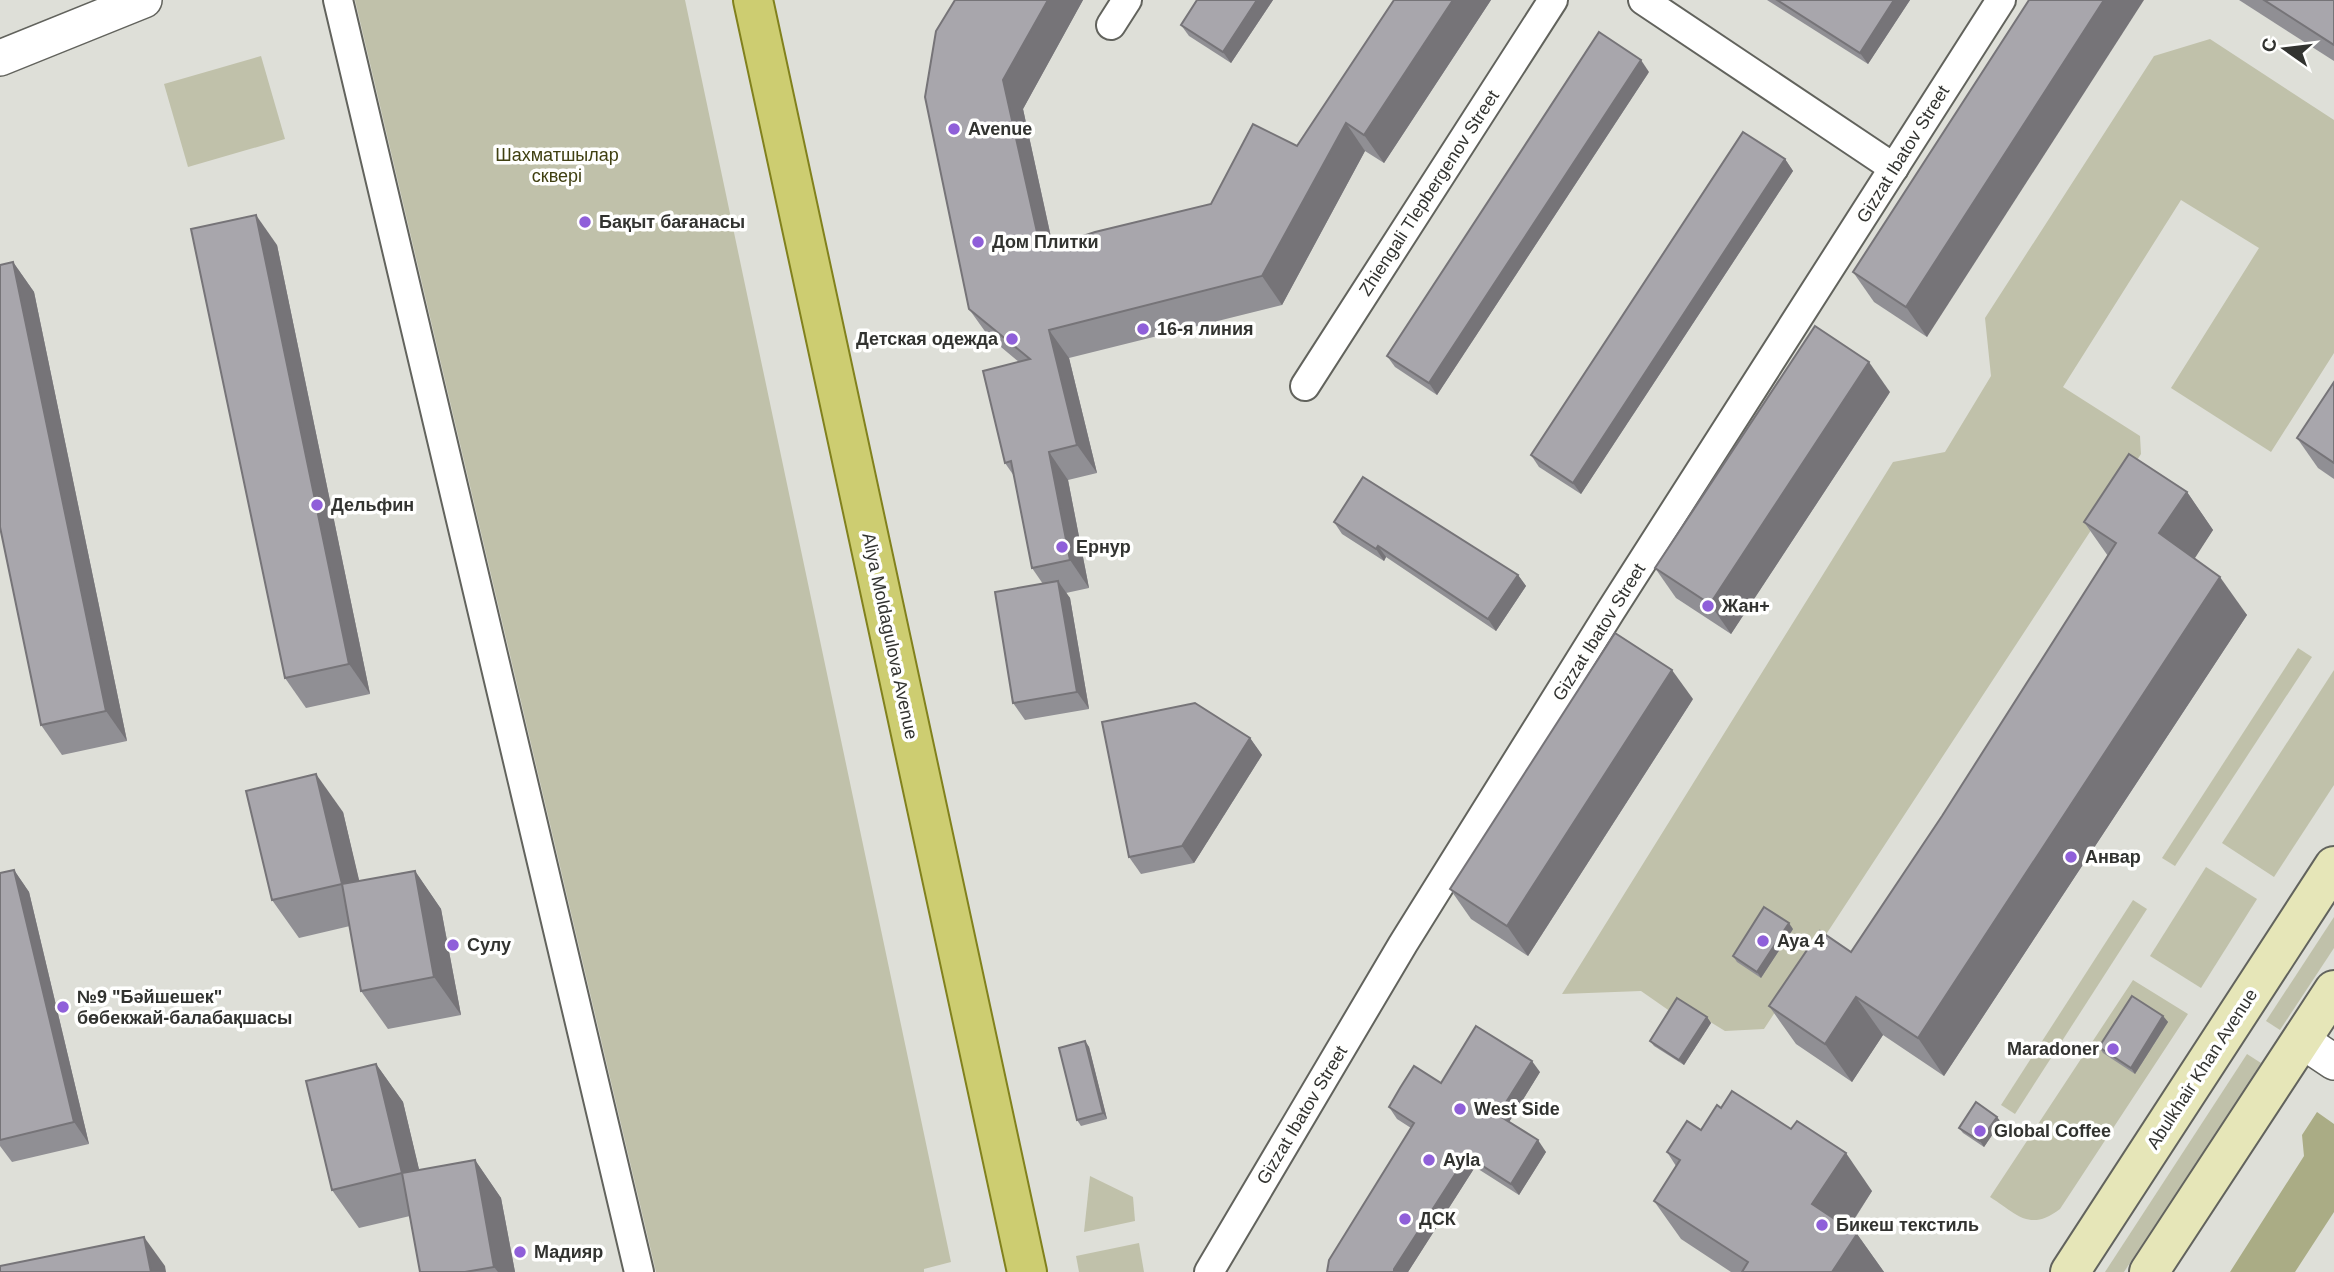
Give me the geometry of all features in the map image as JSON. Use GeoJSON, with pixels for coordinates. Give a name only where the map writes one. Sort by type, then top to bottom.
{"type":"FeatureCollection","features":[{"type":"Feature","properties":{"kind":"main road","name":"Aliya Moldagulova Avenue"},"geometry":{"type":"LineString","coordinates":[[753,0],[1027,1272]]}},
{"type":"Feature","properties":{"kind":"main road","name":"Abulkhair Khan Avenue"},"geometry":{"type":"LineString","coordinates":[[2070,1272],[2334,866]]}},
{"type":"Feature","properties":{"kind":"main road"},"geometry":{"type":"LineString","coordinates":[[2149,1272],[2334,990]]}},
{"type":"Feature","properties":{"kind":"street"},"geometry":{"type":"LineString","coordinates":[[0,58],[144,0]]}},
{"type":"Feature","properties":{"kind":"street"},"geometry":{"type":"LineString","coordinates":[[338,0],[639,1272]]}},
{"type":"Feature","properties":{"kind":"street"},"geometry":{"type":"LineString","coordinates":[[1111,25],[1127,0]]}},
{"type":"Feature","properties":{"kind":"street","name":"Zhiengali Tlepbergenov Street"},"geometry":{"type":"LineString","coordinates":[[1305,386],[1553,0]]}},
{"type":"Feature","properties":{"kind":"street"},"geometry":{"type":"LineString","coordinates":[[1643,0],[1894,169]]}},
{"type":"Feature","properties":{"kind":"street","name":"Gizzat Ibatov Street"},"geometry":{"type":"LineString","coordinates":[[1209,1272],[1403,944],[1610,612],[2001,0]]}},
{"type":"Feature","properties":{"kind":"street"},"geometry":{"type":"LineString","coordinates":[[2301,1041],[2334,1062]]}},
{"type":"Feature","properties":{"kind":"green space","name":"Шахматшылар сквері"},"geometry":{"type":"Polygon","coordinates":[[[355,0],[685,0],[951,1262],[924,1269],[924,1272],[656,1272],[355,0]]]}},
{"type":"Feature","properties":{"kind":"green space"},"geometry":{"type":"Polygon","coordinates":[[[2210,39],[2334,120],[2334,353],[2271,452],[2171,388],[2259,248],[2181,200],[2063,387],[2140,436],[2141,454],[1764,1029],[1725,1031],[1681,1004],[1674,1014],[1641,991],[1562,994],[1893,462],[1945,452],[1991,376],[1985,318],[2154,56],[2210,39]]]}},
{"type":"Feature","properties":{"kind":"green space"},"geometry":{"type":"Polygon","coordinates":[[[261,56],[285,139],[188,167],[164,84],[261,56]]]}},
{"type":"Feature","properties":{"kind":"green space"},"geometry":{"type":"Polygon","coordinates":[[[2298,648],[2312,657],[2175,866],[2162,858],[2298,648]]]}},
{"type":"Feature","properties":{"kind":"green space"},"geometry":{"type":"Polygon","coordinates":[[[2334,670],[2334,785],[2274,877],[2222,843],[2334,670]]]}},
{"type":"Feature","properties":{"kind":"green space"},"geometry":{"type":"Polygon","coordinates":[[[2206,867],[2257,899],[2201,988],[2150,956],[2206,867]]]}},
{"type":"Feature","properties":{"kind":"green space"},"geometry":{"type":"Polygon","coordinates":[[[2133,900],[2147,909],[2015,1114],[2001,1105],[2133,900]]]}},
{"type":"Feature","properties":{"kind":"green space"},"geometry":{"type":"Polygon","coordinates":[[[2334,917],[2334,948],[2280,1030],[2266,1021],[2334,917]]]}},
{"type":"Feature","properties":{"kind":"green space"},"geometry":{"type":"Polygon","coordinates":[[[2133,980],[2188,1014],[2060,1209],[2040,1219],[2032,1220],[2017,1215],[1990,1197],[2133,980]]]}},
{"type":"Feature","properties":{"kind":"green space"},"geometry":{"type":"Polygon","coordinates":[[[2247,1054],[2261,1063],[2124,1272],[2105,1272],[2247,1054]]]}},
{"type":"Feature","properties":{"kind":"green space"},"geometry":{"type":"Polygon","coordinates":[[[2317,1112],[2334,1124],[2334,1212],[2295,1272],[2230,1272],[2304,1156],[2302,1135],[2317,1112]]]}},
{"type":"Feature","properties":{"kind":"green space"},"geometry":{"type":"Polygon","coordinates":[[[1090,1176],[1133,1197],[1135,1221],[1084,1232],[1090,1176]]]}},
{"type":"Feature","properties":{"kind":"green space"},"geometry":{"type":"Polygon","coordinates":[[[1139,1243],[1144,1272],[1079,1272],[1076,1256],[1139,1243]]]}},
{"type":"Feature","properties":{"kind":"building"},"geometry":{"type":"Polygon","coordinates":[[[955,0],[1048,0],[1003,80],[1041,250],[1095,232],[1211,204],[1253,124],[1297,146],[1394,0],[1453,0],[1364,135],[1346,123],[1262,276],[1049,330],[1077,445],[1049,452],[1070,560],[1032,568],[1011,461],[1005,463],[983,371],[1030,359],[969,309],[925,97],[936,31],[955,0]]]}},
{"type":"Feature","properties":{"kind":"building"},"geometry":{"type":"Polygon","coordinates":[[[1197,0],[1257,0],[1223,52],[1181,25],[1197,0]]]}},
{"type":"Feature","properties":{"kind":"building"},"geometry":{"type":"Polygon","coordinates":[[[1777,0],[1894,0],[1860,53],[1777,0]]]}},
{"type":"Feature","properties":{"kind":"building"},"geometry":{"type":"Polygon","coordinates":[[[2029,0],[2104,0],[1906,307],[1853,272],[2029,0]]]}},
{"type":"Feature","properties":{"kind":"building"},"geometry":{"type":"Polygon","coordinates":[[[2264,0],[2334,0],[2334,45],[2264,0]]]}},
{"type":"Feature","properties":{"kind":"building"},"geometry":{"type":"Polygon","coordinates":[[[1599,32],[1641,60],[1429,383],[1387,356],[1599,32]]]}},
{"type":"Feature","properties":{"kind":"building"},"geometry":{"type":"Polygon","coordinates":[[[1743,132],[1785,159],[1573,483],[1531,455],[1743,132]]]}},
{"type":"Feature","properties":{"kind":"building"},"geometry":{"type":"Polygon","coordinates":[[[256,215],[349,664],[285,678],[191,229],[256,215]]]}},
{"type":"Feature","properties":{"kind":"building"},"geometry":{"type":"Polygon","coordinates":[[[13,262],[106,711],[41,725],[0,527],[0,265],[13,262]]]}},
{"type":"Feature","properties":{"kind":"building"},"geometry":{"type":"Polygon","coordinates":[[[1815,326],[1869,362],[1710,604],[1655,568],[1815,326]]]}},
{"type":"Feature","properties":{"kind":"building"},"geometry":{"type":"Polygon","coordinates":[[[2334,382],[2334,463],[2297,438],[2334,382]]]}},
{"type":"Feature","properties":{"kind":"building"},"geometry":{"type":"Polygon","coordinates":[[[2129,454],[2187,492],[2159,533],[2220,577],[1918,1038],[1856,997],[1825,1044],[1769,1006],[1820,931],[1851,952],[1942,816],[2116,543],[2084,522],[2129,454]]]}},
{"type":"Feature","properties":{"kind":"building"},"geometry":{"type":"Polygon","coordinates":[[[1363,477],[1518,575],[1488,619],[1378,546],[1376,549],[1334,522],[1363,477]]]}},
{"type":"Feature","properties":{"kind":"building"},"geometry":{"type":"Polygon","coordinates":[[[1058,581],[1077,692],[1013,703],[995,592],[1058,581]]]}},
{"type":"Feature","properties":{"kind":"building"},"geometry":{"type":"Polygon","coordinates":[[[1615,633],[1672,670],[1507,926],[1450,889],[1615,633]]]}},
{"type":"Feature","properties":{"kind":"building"},"geometry":{"type":"Polygon","coordinates":[[[1195,703],[1250,738],[1182,846],[1129,857],[1102,722],[1195,703]]]}},
{"type":"Feature","properties":{"kind":"building"},"geometry":{"type":"Polygon","coordinates":[[[316,774],[342,884],[272,900],[246,791],[316,774]]]}},
{"type":"Feature","properties":{"kind":"building"},"geometry":{"type":"Polygon","coordinates":[[[14,870],[74,1122],[0,1140],[0,873],[14,870]]]}},
{"type":"Feature","properties":{"kind":"building"},"geometry":{"type":"Polygon","coordinates":[[[415,871],[434,977],[361,991],[342,884],[415,871]]]}},
{"type":"Feature","properties":{"kind":"building"},"geometry":{"type":"Polygon","coordinates":[[[1764,907],[1789,923],[1757,972],[1733,956],[1764,907]]]}},
{"type":"Feature","properties":{"kind":"building"},"geometry":{"type":"Polygon","coordinates":[[[2132,996],[2163,1016],[2131,1068],[2099,1047],[2132,996]]]}},
{"type":"Feature","properties":{"kind":"building"},"geometry":{"type":"Polygon","coordinates":[[[1677,998],[1707,1017],[1679,1060],[1650,1041],[1677,998]]]}},
{"type":"Feature","properties":{"kind":"building"},"geometry":{"type":"Polygon","coordinates":[[[1476,1026],[1532,1061],[1498,1115],[1538,1140],[1511,1184],[1467,1156],[1394,1272],[1327,1272],[1329,1260],[1414,1123],[1389,1107],[1400,1088],[1414,1066],[1441,1083],[1476,1026]]]}},
{"type":"Feature","properties":{"kind":"building"},"geometry":{"type":"Polygon","coordinates":[[[1085,1041],[1103,1113],[1077,1120],[1059,1048],[1085,1041]]]}},
{"type":"Feature","properties":{"kind":"building"},"geometry":{"type":"Polygon","coordinates":[[[376,1064],[402,1173],[332,1190],[306,1081],[376,1064]]]}},
{"type":"Feature","properties":{"kind":"building"},"geometry":{"type":"Polygon","coordinates":[[[1732,1091],[1791,1129],[1797,1121],[1846,1153],[1812,1204],[1857,1234],[1832,1272],[1742,1272],[1748,1262],[1654,1201],[1680,1160],[1667,1152],[1687,1121],[1701,1130],[1717,1105],[1721,1108],[1732,1091]]]}},
{"type":"Feature","properties":{"kind":"building"},"geometry":{"type":"Polygon","coordinates":[[[1976,1102],[1997,1117],[1980,1141],[1959,1128],[1976,1102]]]}},
{"type":"Feature","properties":{"kind":"building"},"geometry":{"type":"Polygon","coordinates":[[[475,1160],[494,1267],[465,1272],[420,1272],[402,1173],[475,1160]]]}},
{"type":"Feature","properties":{"kind":"building"},"geometry":{"type":"Polygon","coordinates":[[[144,1237],[151,1272],[0,1272],[0,1266],[144,1237]]]}},
{"type":"Feature","properties":{"kind":"place","name":"Avenue"},"geometry":{"type":"Point","coordinates":[954,129]}},
{"type":"Feature","properties":{"kind":"place","name":"Бақыт бағанасы"},"geometry":{"type":"Point","coordinates":[585,222]}},
{"type":"Feature","properties":{"kind":"place","name":"Дом Плитки"},"geometry":{"type":"Point","coordinates":[978,242]}},
{"type":"Feature","properties":{"kind":"place","name":"16-я линия"},"geometry":{"type":"Point","coordinates":[1143,329]}},
{"type":"Feature","properties":{"kind":"place","name":"Детская одежда"},"geometry":{"type":"Point","coordinates":[1012,339]}},
{"type":"Feature","properties":{"kind":"place","name":"Дельфин"},"geometry":{"type":"Point","coordinates":[317,505]}},
{"type":"Feature","properties":{"kind":"place","name":"Ернур"},"geometry":{"type":"Point","coordinates":[1062,547]}},
{"type":"Feature","properties":{"kind":"place","name":"Жан+"},"geometry":{"type":"Point","coordinates":[1708,606]}},
{"type":"Feature","properties":{"kind":"place","name":"Анвар"},"geometry":{"type":"Point","coordinates":[2071,857]}},
{"type":"Feature","properties":{"kind":"place","name":"Aya 4"},"geometry":{"type":"Point","coordinates":[1763,941]}},
{"type":"Feature","properties":{"kind":"place","name":"Сулу"},"geometry":{"type":"Point","coordinates":[453,945]}},
{"type":"Feature","properties":{"kind":"place","name":"№9 \"Бәйшешек\" бөбекжай-балабақшасы"},"geometry":{"type":"Point","coordinates":[63,1007]}},
{"type":"Feature","properties":{"kind":"place","name":"Maradoner"},"geometry":{"type":"Point","coordinates":[2113,1049]}},
{"type":"Feature","properties":{"kind":"place","name":"West Side"},"geometry":{"type":"Point","coordinates":[1460,1109]}},
{"type":"Feature","properties":{"kind":"place","name":"Global Coffee"},"geometry":{"type":"Point","coordinates":[1980,1131]}},
{"type":"Feature","properties":{"kind":"place","name":"Ayla"},"geometry":{"type":"Point","coordinates":[1429,1160]}},
{"type":"Feature","properties":{"kind":"place","name":"ДСК"},"geometry":{"type":"Point","coordinates":[1405,1219]}},
{"type":"Feature","properties":{"kind":"place","name":"Бикеш текстиль"},"geometry":{"type":"Point","coordinates":[1822,1225]}},
{"type":"Feature","properties":{"kind":"place","name":"Мадияр"},"geometry":{"type":"Point","coordinates":[520,1252]}}]}
